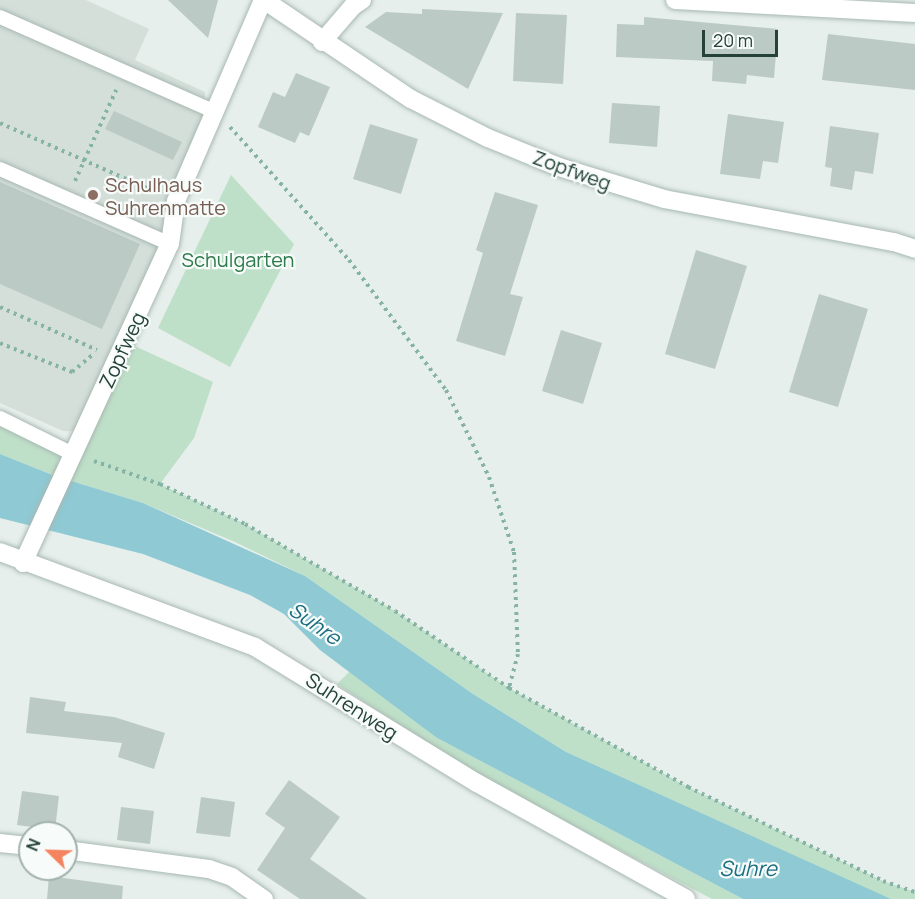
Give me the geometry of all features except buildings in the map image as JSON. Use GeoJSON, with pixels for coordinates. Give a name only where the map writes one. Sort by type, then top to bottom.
{"type":"FeatureCollection","features":[{"type":"Feature","properties":{"kind":"street","name":"Zopfweg"},"geometry":{"type":"LineString","coordinates":[[23,563],[170,244],[176,201],[264,0],[322,42],[411,99],[488,138],[600,181],[664,199],[894,242],[915,249]]}},
{"type":"Feature","properties":{"kind":"street"},"geometry":{"type":"LineString","coordinates":[[322,42],[352,6],[363,0]]}},
{"type":"Feature","properties":{"kind":"street"},"geometry":{"type":"LineString","coordinates":[[675,0],[915,13]]}},
{"type":"Feature","properties":{"kind":"street","name":"Suhrenweg"},"geometry":{"type":"LineString","coordinates":[[0,552],[23,563],[255,646],[477,783],[686,899]]}},
{"type":"Feature","properties":{"kind":"street"},"geometry":{"type":"LineString","coordinates":[[0,843],[18,845]]}},
{"type":"Feature","properties":{"kind":"street"},"geometry":{"type":"LineString","coordinates":[[78,852],[209,869],[232,877],[264,899]]}},
{"type":"Feature","properties":{"kind":"lane"},"geometry":{"type":"LineString","coordinates":[[0,17],[214,112]]}},
{"type":"Feature","properties":{"kind":"lane"},"geometry":{"type":"LineString","coordinates":[[0,169],[170,244]]}},
{"type":"Feature","properties":{"kind":"lane"},"geometry":{"type":"LineString","coordinates":[[0,418],[73,454]]}},
{"type":"Feature","properties":{"kind":"path"},"geometry":{"type":"LineString","coordinates":[[67,198],[124,72]]}},
{"type":"Feature","properties":{"kind":"path"},"geometry":{"type":"LineString","coordinates":[[214,112],[350,260],[446,390],[489,477],[514,552],[518,654],[509,688]]}},
{"type":"Feature","properties":{"kind":"path"},"geometry":{"type":"LineString","coordinates":[[0,123],[176,201]]}},
{"type":"Feature","properties":{"kind":"path"},"geometry":{"type":"LineString","coordinates":[[0,307],[104,354]]}},
{"type":"Feature","properties":{"kind":"path"},"geometry":{"type":"LineString","coordinates":[[0,343],[72,372],[98,351]]}},
{"type":"Feature","properties":{"kind":"path"},"geometry":{"type":"LineString","coordinates":[[73,454],[160,484],[245,524],[395,611],[509,688],[688,787],[883,881],[915,892]]}},
{"type":"Feature","properties":{"kind":"shaded area","name":"Schulhaus Suhrenmatte"},"geometry":{"type":"Polygon","coordinates":[[[0,0],[86,0],[149,29],[135,60],[205,92],[206,148],[81,423],[73,431],[63,431],[0,403],[0,0]]]}},
{"type":"Feature","properties":{"kind":"green space","name":"Schulgarten"},"geometry":{"type":"Polygon","coordinates":[[[231,175],[294,244],[230,367],[158,328],[231,175]]]}},
{"type":"Feature","properties":{"kind":"green space"},"geometry":{"type":"Polygon","coordinates":[[[126,342],[213,382],[194,438],[160,484],[245,524],[395,611],[509,688],[688,787],[883,881],[915,892],[915,899],[891,899],[850,883],[566,752],[473,694],[305,576],[235,542],[143,503],[55,476],[0,454],[0,418],[73,453],[126,342]]]}},
{"type":"Feature","properties":{"kind":"green space"},"geometry":{"type":"Polygon","coordinates":[[[350,671],[437,738],[743,899],[712,899],[477,775],[337,684],[350,671]]]}},
{"type":"Feature","properties":{"kind":"water","name":"Suhre"},"geometry":{"type":"Polygon","coordinates":[[[0,454],[55,476],[143,503],[305,576],[473,694],[566,752],[891,899],[743,899],[437,738],[320,650],[284,614],[250,595],[143,554],[0,518],[0,454]]]}},
{"type":"Feature","properties":{"kind":"place","name":"Schulhaus Suhrenmatte"},"geometry":{"type":"Point","coordinates":[93,195]}}]}
